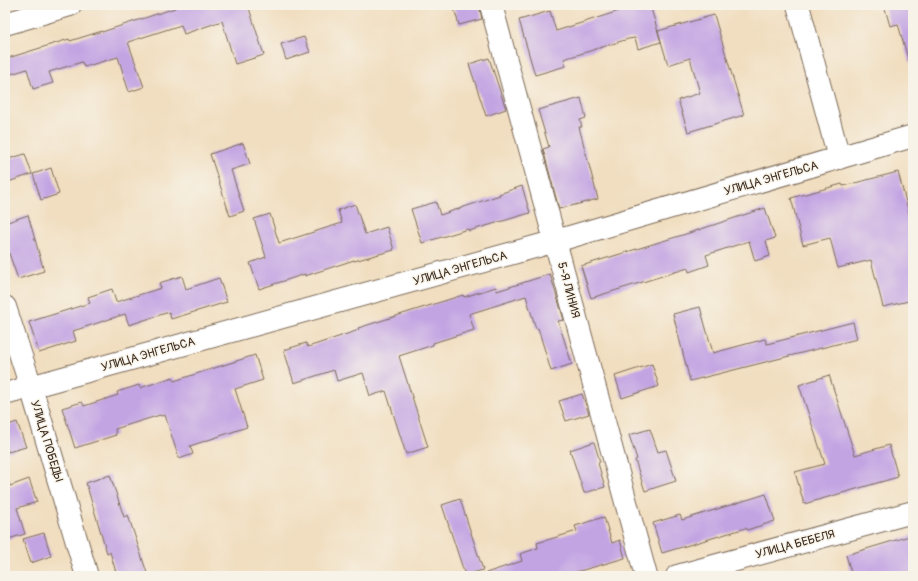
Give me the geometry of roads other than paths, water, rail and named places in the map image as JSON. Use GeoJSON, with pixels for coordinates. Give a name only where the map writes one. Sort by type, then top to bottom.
{"type":"FeatureCollection","features":[{"type":"Feature","properties":{"kind":"street"},"geometry":{"type":"LineString","coordinates":[[5,24],[70,5]]}},
{"type":"Feature","properties":{"kind":"street","name":"5-Я ЛИНИЯ"},"geometry":{"type":"LineString","coordinates":[[491,5],[646,576]]}},
{"type":"Feature","properties":{"kind":"street"},"geometry":{"type":"LineString","coordinates":[[798,5],[839,158]]}},
{"type":"Feature","properties":{"kind":"street","name":"УЛИЦА ЭНГЕЛЬСА"},"geometry":{"type":"LineString","coordinates":[[5,394],[556,241],[839,158],[912,142]]}},
{"type":"Feature","properties":{"kind":"street","name":"УЛИЦА ПОБЕДЫ"},"geometry":{"type":"LineString","coordinates":[[5,306],[31,387],[87,576]]}},
{"type":"Feature","properties":{"kind":"street","name":"УЛИЦА БЕБЕЛЯ"},"geometry":{"type":"LineString","coordinates":[[677,576],[913,512]]}}]}
